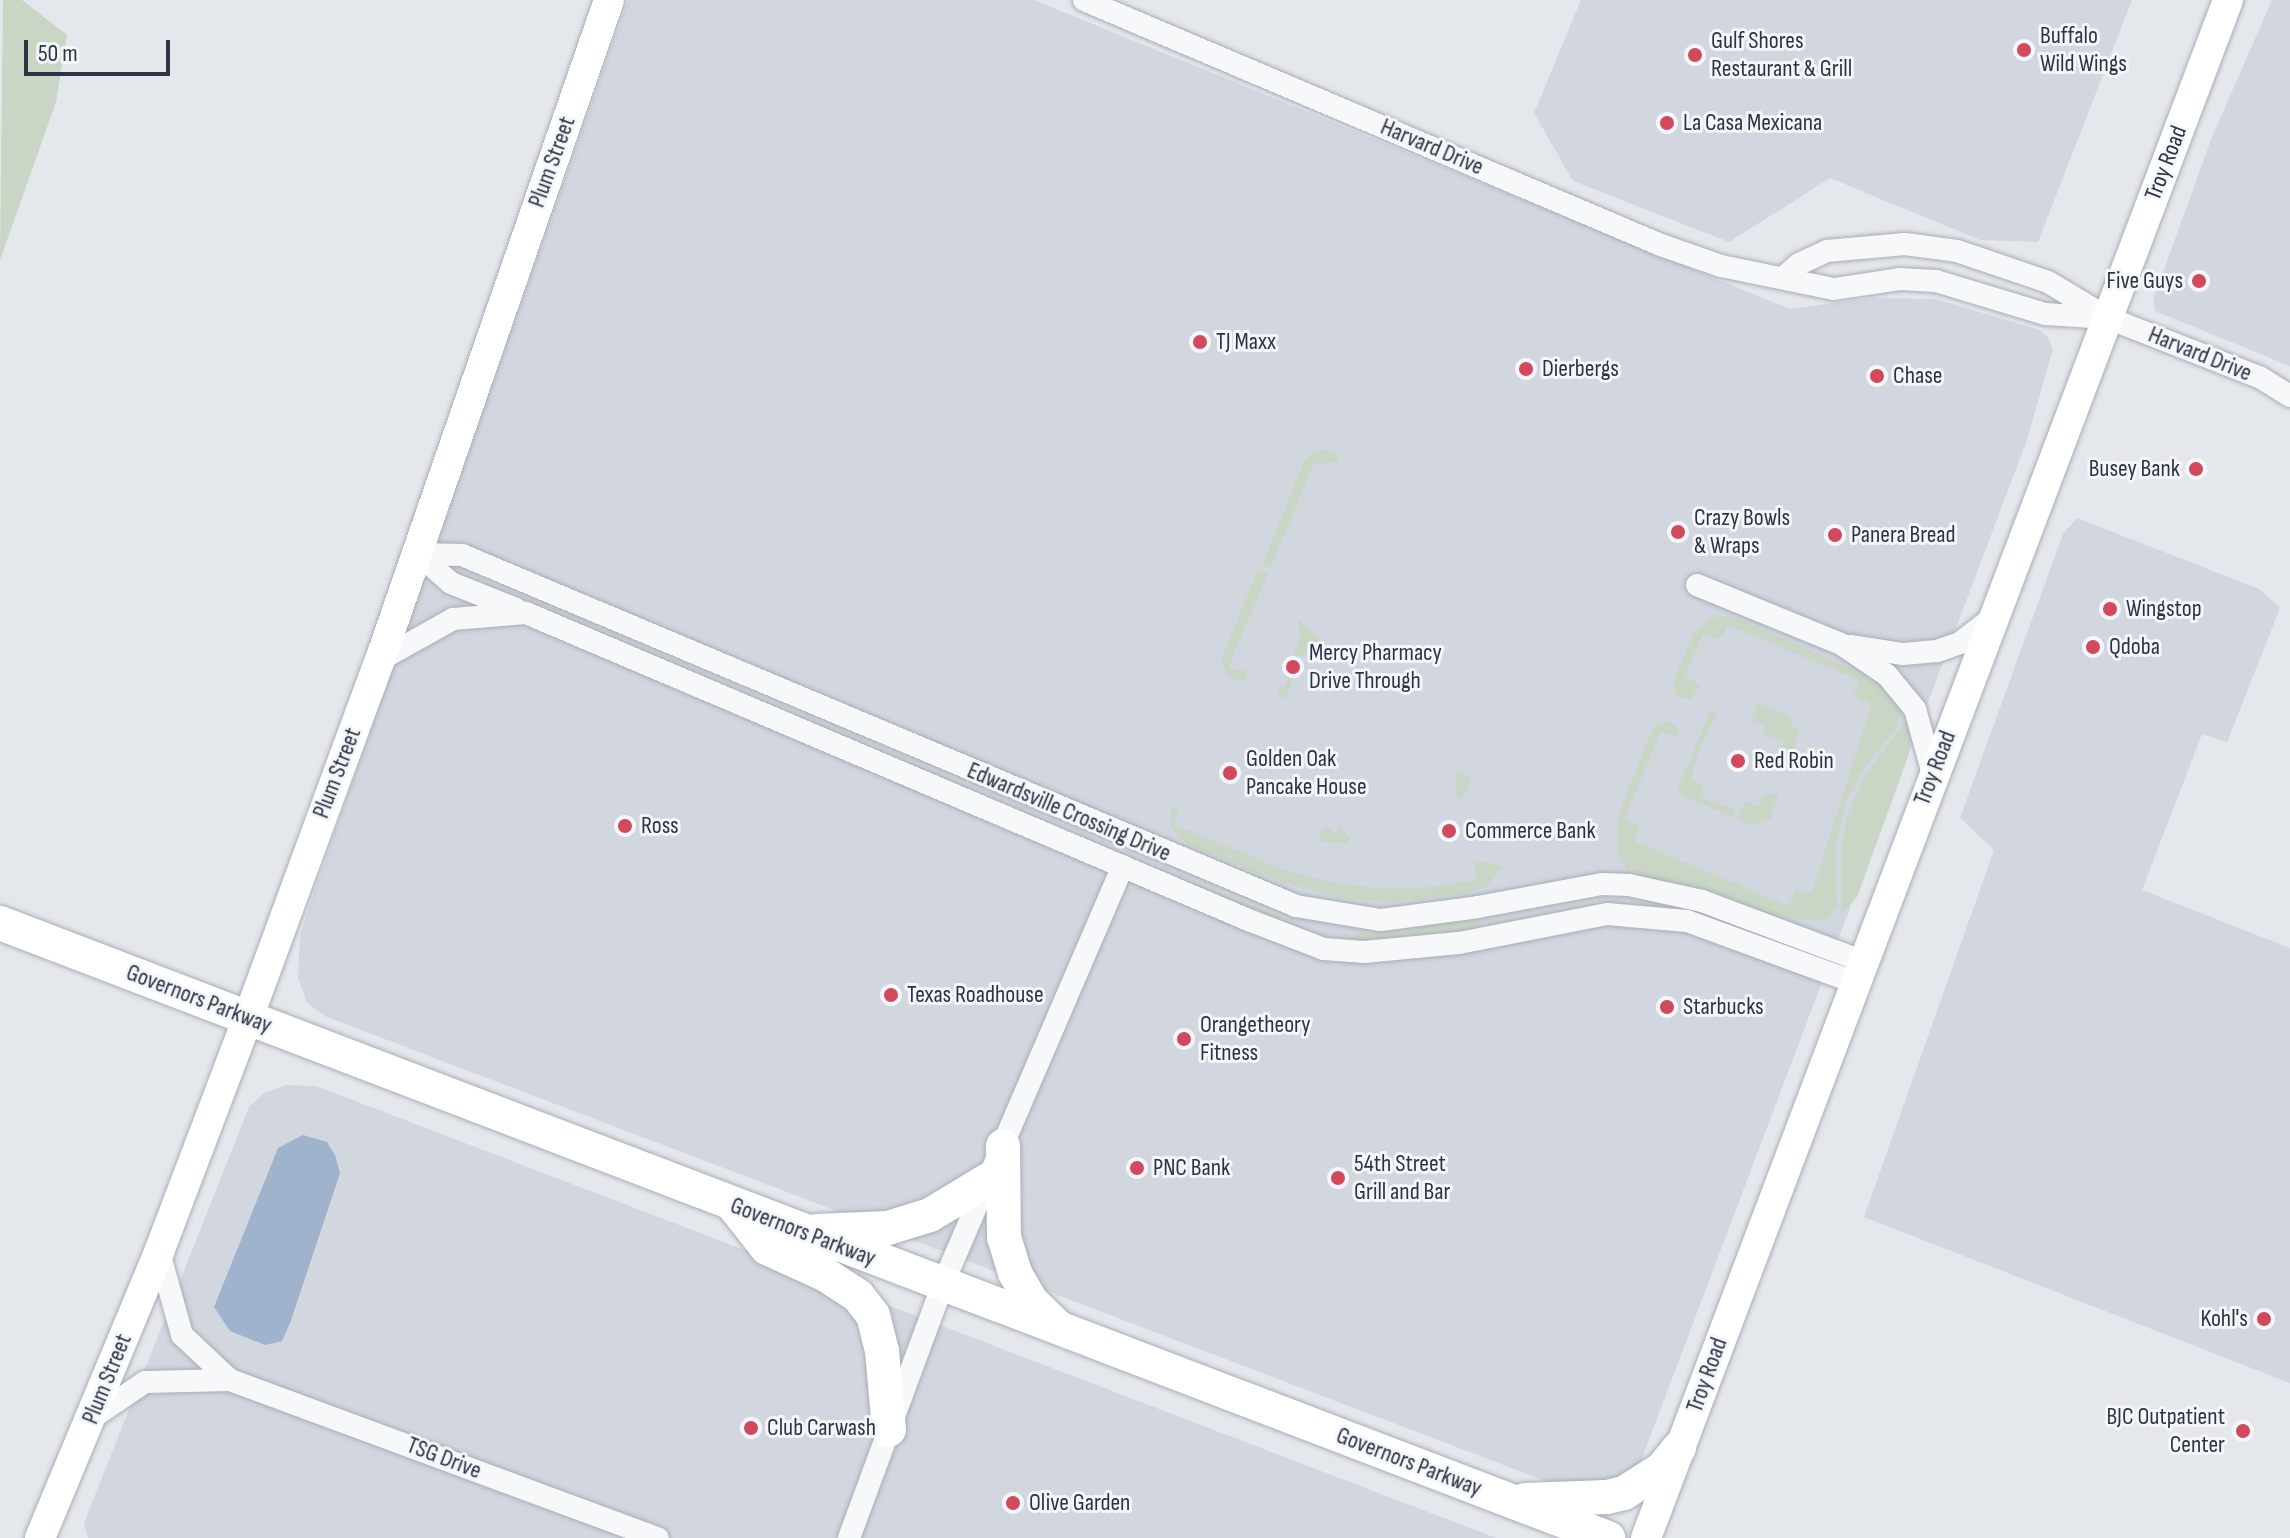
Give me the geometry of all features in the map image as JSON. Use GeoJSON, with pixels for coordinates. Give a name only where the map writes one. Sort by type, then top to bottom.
{"type":"FeatureCollection","features":[{"type":"Feature","properties":{"kind":"main road","name":"Plum Street"},"geometry":{"type":"LineString","coordinates":[[40,1538],[159,1252],[248,1018],[418,554],[609,0]]}},
{"type":"Feature","properties":{"kind":"main road","name":"Troy Road"},"geometry":{"type":"LineString","coordinates":[[1646,1538],[2228,0]]}},
{"type":"Feature","properties":{"kind":"main road","name":"Governors Parkway"},"geometry":{"type":"LineString","coordinates":[[0,923],[942,1286],[1608,1538]]}},
{"type":"Feature","properties":{"kind":"main road"},"geometry":{"type":"LineString","coordinates":[[1003,1146],[1004,1237],[1015,1273],[1032,1302],[1062,1331]]}},
{"type":"Feature","properties":{"kind":"main road"},"geometry":{"type":"LineString","coordinates":[[801,1231],[888,1228],[930,1215],[988,1180]]}},
{"type":"Feature","properties":{"kind":"main road"},"geometry":{"type":"LineString","coordinates":[[732,1205],[767,1248],[826,1275],[858,1296],[873,1315],[882,1351],[889,1430]]}},
{"type":"Feature","properties":{"kind":"main road"},"geometry":{"type":"LineString","coordinates":[[1509,1500],[1607,1497],[1624,1493],[1662,1469],[1679,1448]]}},
{"type":"Feature","properties":{"kind":"street","name":"Harvard Drive"},"geometry":{"type":"LineString","coordinates":[[1084,0],[1661,245],[1721,266],[1834,289],[1899,279],[1936,281],[2045,314],[2108,318]]}},
{"type":"Feature","properties":{"kind":"street","name":"Harvard Drive"},"geometry":{"type":"LineString","coordinates":[[1784,277],[1799,264],[1827,251],[1905,244],[1957,251],[2048,282],[2108,318],[2261,378],[2290,396]]}},
{"type":"Feature","properties":{"kind":"street","name":"Edwardsville Crossing Drive"},"geometry":{"type":"LineString","coordinates":[[418,554],[451,583],[1324,949],[1364,952],[1459,943],[1559,926],[1607,914],[1687,921],[1858,971]]}},
{"type":"Feature","properties":{"kind":"street","name":"Edwardsville Crossing Drive"},"geometry":{"type":"LineString","coordinates":[[418,554],[462,555],[1296,906],[1381,920],[1478,907],[1602,884],[1629,885],[1702,901],[1858,971]]}},
{"type":"Feature","properties":{"kind":"street"},"geometry":{"type":"LineString","coordinates":[[1697,585],[1841,644],[1887,675],[1915,709],[1933,774]]}},
{"type":"Feature","properties":{"kind":"street","name":"Edwardsville Crossing Drive"},"geometry":{"type":"LineString","coordinates":[[380,660],[453,619],[526,613]]}},
{"type":"Feature","properties":{"kind":"street"},"geometry":{"type":"LineString","coordinates":[[1841,644],[1903,654],[1937,651],[1960,643],[1992,618]]}},
{"type":"Feature","properties":{"kind":"street","name":"Edwardsville Crossing Drive"},"geometry":{"type":"LineString","coordinates":[[849,1538],[942,1286],[1123,866]]}},
{"type":"Feature","properties":{"kind":"street","name":"TSG Drive"},"geometry":{"type":"LineString","coordinates":[[159,1252],[182,1335],[230,1380]]}},
{"type":"Feature","properties":{"kind":"street","name":"TSG Drive"},"geometry":{"type":"LineString","coordinates":[[92,1418],[145,1382],[230,1380],[658,1538]]}},
{"type":"Feature","properties":{"kind":"shaded area"},"geometry":{"type":"Polygon","coordinates":[[[628,0],[1034,0],[1790,309],[1870,298],[1935,299],[2040,330],[2048,338],[2053,349],[2027,440],[1636,1474],[1625,1488],[1567,1487],[1546,1481],[327,1017],[307,1003],[298,978],[300,937],[307,912],[628,0]]]}},
{"type":"Feature","properties":{"kind":"shaded area"},"geometry":{"type":"Polygon","coordinates":[[[1581,0],[2132,0],[2038,242],[1980,240],[1830,178],[1729,242],[1573,181],[1534,113],[1581,0]]]}},
{"type":"Feature","properties":{"kind":"shaded area"},"geometry":{"type":"Polygon","coordinates":[[[2272,0],[2290,0],[2290,366],[2155,311],[2153,300],[2212,137],[2272,0]]]}},
{"type":"Feature","properties":{"kind":"shaded area"},"geometry":{"type":"Polygon","coordinates":[[[2077,518],[2259,589],[2280,608],[2227,742],[2202,734],[2142,890],[2290,948],[2290,1383],[1864,1217],[1994,850],[1960,818],[2063,534],[2077,518]]]}},
{"type":"Feature","properties":{"kind":"shaded area"},"geometry":{"type":"Polygon","coordinates":[[[286,1085],[316,1086],[1496,1538],[88,1538],[84,1523],[249,1107],[264,1093],[286,1085]]]}},
{"type":"Feature","properties":{"kind":"green space"},"geometry":{"type":"Polygon","coordinates":[[[3,0],[22,0],[67,35],[56,102],[0,260],[3,0]]]}},
{"type":"Feature","properties":{"kind":"green space"},"geometry":{"type":"Polygon","coordinates":[[[1322,450],[1337,454],[1339,462],[1314,464],[1270,568],[1262,566],[1303,464],[1310,454],[1322,450]]]}},
{"type":"Feature","properties":{"kind":"green space"},"geometry":{"type":"Polygon","coordinates":[[[1258,570],[1268,574],[1228,668],[1246,671],[1246,678],[1239,681],[1226,674],[1221,659],[1258,570]]]}},
{"type":"Feature","properties":{"kind":"green space"},"geometry":{"type":"Polygon","coordinates":[[[1720,616],[1736,618],[1871,677],[1888,687],[1904,706],[1895,730],[1862,771],[1845,804],[1835,852],[1837,904],[1827,921],[1759,915],[1727,902],[1729,896],[1725,895],[1722,901],[1633,876],[1636,870],[1632,867],[1627,871],[1617,852],[1618,819],[1627,792],[1652,730],[1656,724],[1667,721],[1676,726],[1679,734],[1675,736],[1661,731],[1625,818],[1639,826],[1634,841],[1788,906],[1796,890],[1811,894],[1872,704],[1854,696],[1859,680],[1728,625],[1720,639],[1703,634],[1685,675],[1700,685],[1691,699],[1677,697],[1673,682],[1693,634],[1710,619],[1720,616]]]}},
{"type":"Feature","properties":{"kind":"green space"},"geometry":{"type":"Polygon","coordinates":[[[1298,619],[1321,641],[1302,657],[1298,655],[1295,663],[1298,665],[1286,697],[1280,699],[1277,690],[1279,685],[1285,686],[1288,679],[1284,677],[1300,638],[1298,619]]]}},
{"type":"Feature","properties":{"kind":"green space"},"geometry":{"type":"Polygon","coordinates":[[[1758,703],[1791,717],[1793,727],[1799,731],[1789,764],[1780,753],[1784,742],[1764,734],[1766,726],[1751,721],[1758,703]]]}},
{"type":"Feature","properties":{"kind":"green space"},"geometry":{"type":"Polygon","coordinates":[[[1711,710],[1717,713],[1697,756],[1691,780],[1704,785],[1700,797],[1736,810],[1733,817],[1681,795],[1677,789],[1711,710]]]}},
{"type":"Feature","properties":{"kind":"green space"},"geometry":{"type":"Polygon","coordinates":[[[1906,721],[1910,722],[1912,734],[1909,754],[1857,897],[1841,915],[1841,849],[1847,816],[1865,775],[1906,721]]]}},
{"type":"Feature","properties":{"kind":"green space"},"geometry":{"type":"Polygon","coordinates":[[[1460,770],[1471,779],[1462,799],[1457,798],[1455,774],[1460,770]]]}},
{"type":"Feature","properties":{"kind":"green space"},"geometry":{"type":"Polygon","coordinates":[[[1779,793],[1770,820],[1761,821],[1755,826],[1738,819],[1745,801],[1759,807],[1763,797],[1779,793]]]}},
{"type":"Feature","properties":{"kind":"green space"},"geometry":{"type":"Polygon","coordinates":[[[1171,805],[1178,811],[1173,824],[1279,868],[1328,882],[1378,888],[1431,887],[1477,880],[1474,861],[1502,866],[1488,886],[1464,894],[1393,902],[1341,898],[1269,878],[1188,845],[1171,828],[1171,805]]]}},
{"type":"Feature","properties":{"kind":"green space"},"geometry":{"type":"Polygon","coordinates":[[[1326,826],[1335,834],[1339,826],[1350,837],[1348,843],[1321,842],[1319,835],[1326,826]]]}},
{"type":"Feature","properties":{"kind":"green space"},"geometry":{"type":"Polygon","coordinates":[[[1186,880],[1283,917],[1282,921],[1185,884],[1186,880]]]}},
{"type":"Feature","properties":{"kind":"green space"},"geometry":{"type":"Polygon","coordinates":[[[1446,918],[1480,918],[1481,923],[1478,929],[1372,946],[1348,941],[1360,933],[1408,932],[1446,918]]]}},
{"type":"Feature","properties":{"kind":"water"},"geometry":{"type":"Polygon","coordinates":[[[303,1135],[327,1142],[340,1173],[290,1323],[282,1341],[265,1345],[230,1331],[214,1307],[278,1148],[303,1135]]]}},
{"type":"Feature","properties":{"kind":"place","name":"Buffalo Wild Wings"},"geometry":{"type":"Point","coordinates":[2024,50]}},
{"type":"Feature","properties":{"kind":"place","name":"Gulf Shores Restaurant & Grill"},"geometry":{"type":"Point","coordinates":[1695,55]}},
{"type":"Feature","properties":{"kind":"place","name":"La Casa Mexicana"},"geometry":{"type":"Point","coordinates":[1667,123]}},
{"type":"Feature","properties":{"kind":"place","name":"Five Guys"},"geometry":{"type":"Point","coordinates":[2199,281]}},
{"type":"Feature","properties":{"kind":"place","name":"TJ Maxx"},"geometry":{"type":"Point","coordinates":[1200,342]}},
{"type":"Feature","properties":{"kind":"place","name":"Dierbergs"},"geometry":{"type":"Point","coordinates":[1526,369]}},
{"type":"Feature","properties":{"kind":"place","name":"Chase"},"geometry":{"type":"Point","coordinates":[1877,376]}},
{"type":"Feature","properties":{"kind":"place","name":"Busey Bank"},"geometry":{"type":"Point","coordinates":[2196,469]}},
{"type":"Feature","properties":{"kind":"place","name":"Crazy Bowls & Wraps"},"geometry":{"type":"Point","coordinates":[1678,532]}},
{"type":"Feature","properties":{"kind":"place","name":"Panera Bread"},"geometry":{"type":"Point","coordinates":[1835,535]}},
{"type":"Feature","properties":{"kind":"place","name":"Wingstop"},"geometry":{"type":"Point","coordinates":[2110,609]}},
{"type":"Feature","properties":{"kind":"place","name":"Qdoba"},"geometry":{"type":"Point","coordinates":[2093,647]}},
{"type":"Feature","properties":{"kind":"place","name":"Mercy Pharmacy Drive Through"},"geometry":{"type":"Point","coordinates":[1293,667]}},
{"type":"Feature","properties":{"kind":"place","name":"Red Robin"},"geometry":{"type":"Point","coordinates":[1738,761]}},
{"type":"Feature","properties":{"kind":"place","name":"Golden Oak Pancake House"},"geometry":{"type":"Point","coordinates":[1230,773]}},
{"type":"Feature","properties":{"kind":"place","name":"Ross"},"geometry":{"type":"Point","coordinates":[625,826]}},
{"type":"Feature","properties":{"kind":"place","name":"Commerce Bank"},"geometry":{"type":"Point","coordinates":[1449,831]}},
{"type":"Feature","properties":{"kind":"place","name":"Texas Roadhouse"},"geometry":{"type":"Point","coordinates":[891,995]}},
{"type":"Feature","properties":{"kind":"place","name":"Starbucks"},"geometry":{"type":"Point","coordinates":[1667,1007]}},
{"type":"Feature","properties":{"kind":"place","name":"Orangetheory Fitness"},"geometry":{"type":"Point","coordinates":[1184,1039]}},
{"type":"Feature","properties":{"kind":"place","name":"PNC Bank"},"geometry":{"type":"Point","coordinates":[1137,1168]}},
{"type":"Feature","properties":{"kind":"place","name":"54th Street Grill and Bar"},"geometry":{"type":"Point","coordinates":[1338,1178]}},
{"type":"Feature","properties":{"kind":"place","name":"Kohl's"},"geometry":{"type":"Point","coordinates":[2264,1319]}},
{"type":"Feature","properties":{"kind":"place","name":"Club Carwash"},"geometry":{"type":"Point","coordinates":[751,1428]}},
{"type":"Feature","properties":{"kind":"place","name":"BJC Outpatient Center"},"geometry":{"type":"Point","coordinates":[2243,1431]}},
{"type":"Feature","properties":{"kind":"place","name":"Olive Garden"},"geometry":{"type":"Point","coordinates":[1013,1503]}}]}
